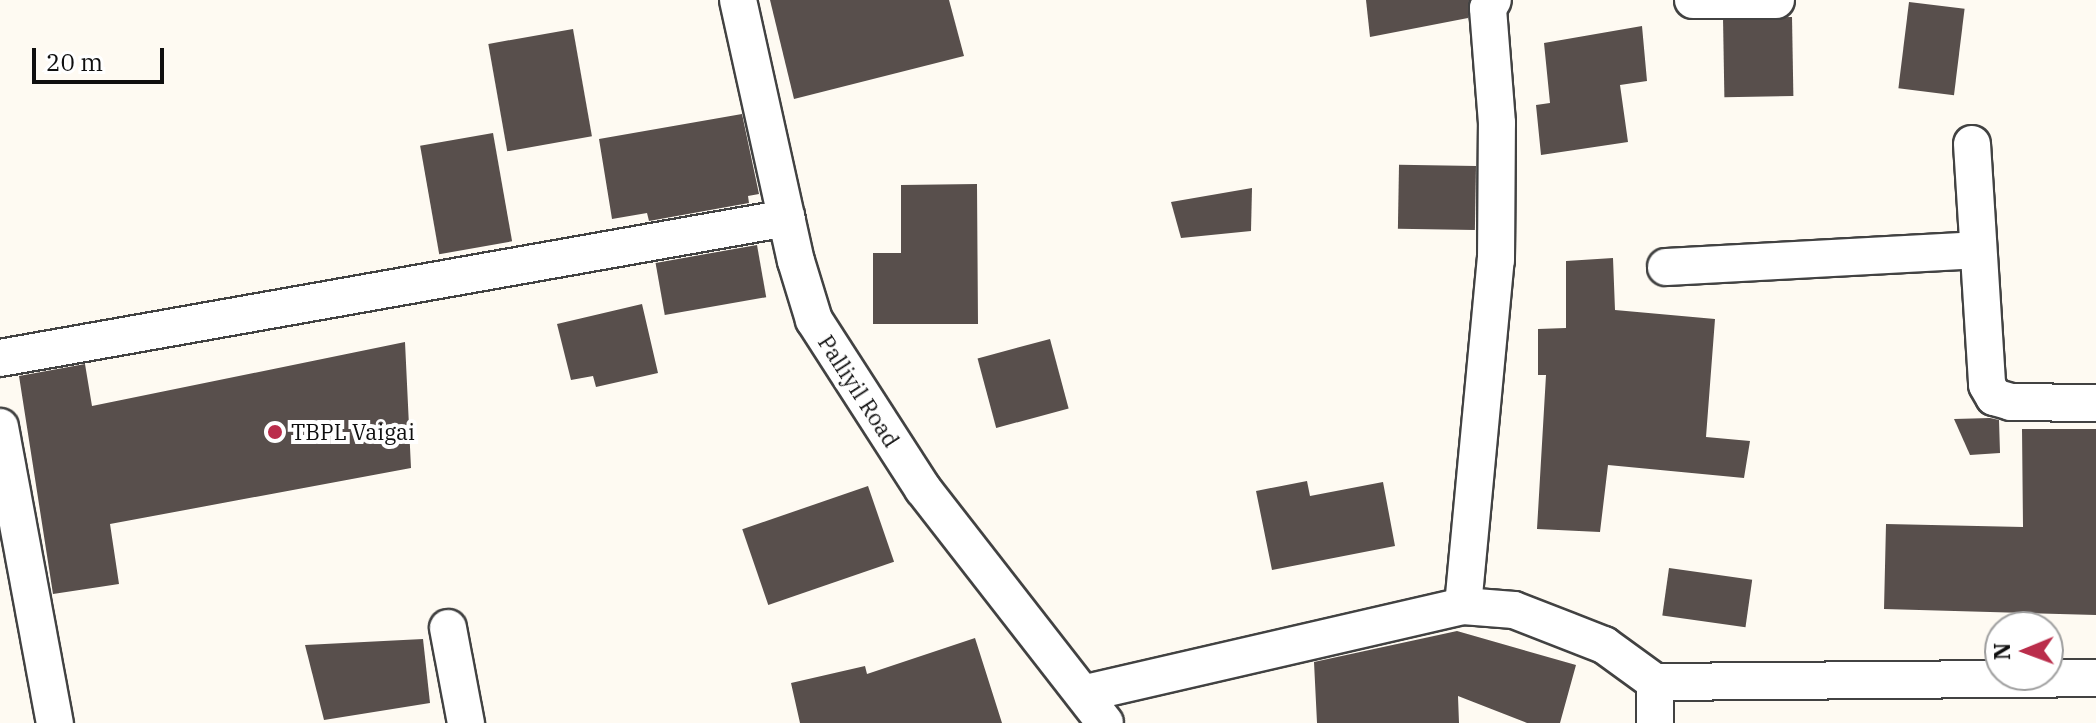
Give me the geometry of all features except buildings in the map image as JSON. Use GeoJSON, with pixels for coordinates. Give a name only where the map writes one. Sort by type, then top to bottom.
{"type":"FeatureCollection","features":[{"type":"Feature","properties":{"kind":"street","name":"Palliyil Road"},"geometry":{"type":"LineString","coordinates":[[738,0],[787,218],[814,320],[848,378],[998,589],[1096,708]]}},
{"type":"Feature","properties":{"kind":"street"},"geometry":{"type":"LineString","coordinates":[[1463,606],[1496,260],[1497,123],[1488,8],[1493,0]]}},
{"type":"Feature","properties":{"kind":"street"},"geometry":{"type":"LineString","coordinates":[[1693,0],[1776,0]]}},
{"type":"Feature","properties":{"kind":"street"},"geometry":{"type":"LineString","coordinates":[[1972,144],[1976,250],[1987,385],[1994,397],[2096,403]]}},
{"type":"Feature","properties":{"kind":"street"},"geometry":{"type":"LineString","coordinates":[[0,358],[787,218]]}},
{"type":"Feature","properties":{"kind":"street"},"geometry":{"type":"LineString","coordinates":[[1666,267],[1976,250]]}},
{"type":"Feature","properties":{"kind":"street"},"geometry":{"type":"LineString","coordinates":[[0,427],[55,723]]}},
{"type":"Feature","properties":{"kind":"street"},"geometry":{"type":"LineString","coordinates":[[1096,708],[1463,606],[1514,610],[1604,645],[1655,682],[2096,678]]}},
{"type":"Feature","properties":{"kind":"street"},"geometry":{"type":"LineString","coordinates":[[448,628],[466,723]]}},
{"type":"Feature","properties":{"kind":"street"},"geometry":{"type":"LineString","coordinates":[[1655,682],[1655,723]]}},
{"type":"Feature","properties":{"kind":"place","name":"TBPL Vaigai"},"geometry":{"type":"Point","coordinates":[275,432]}}]}
